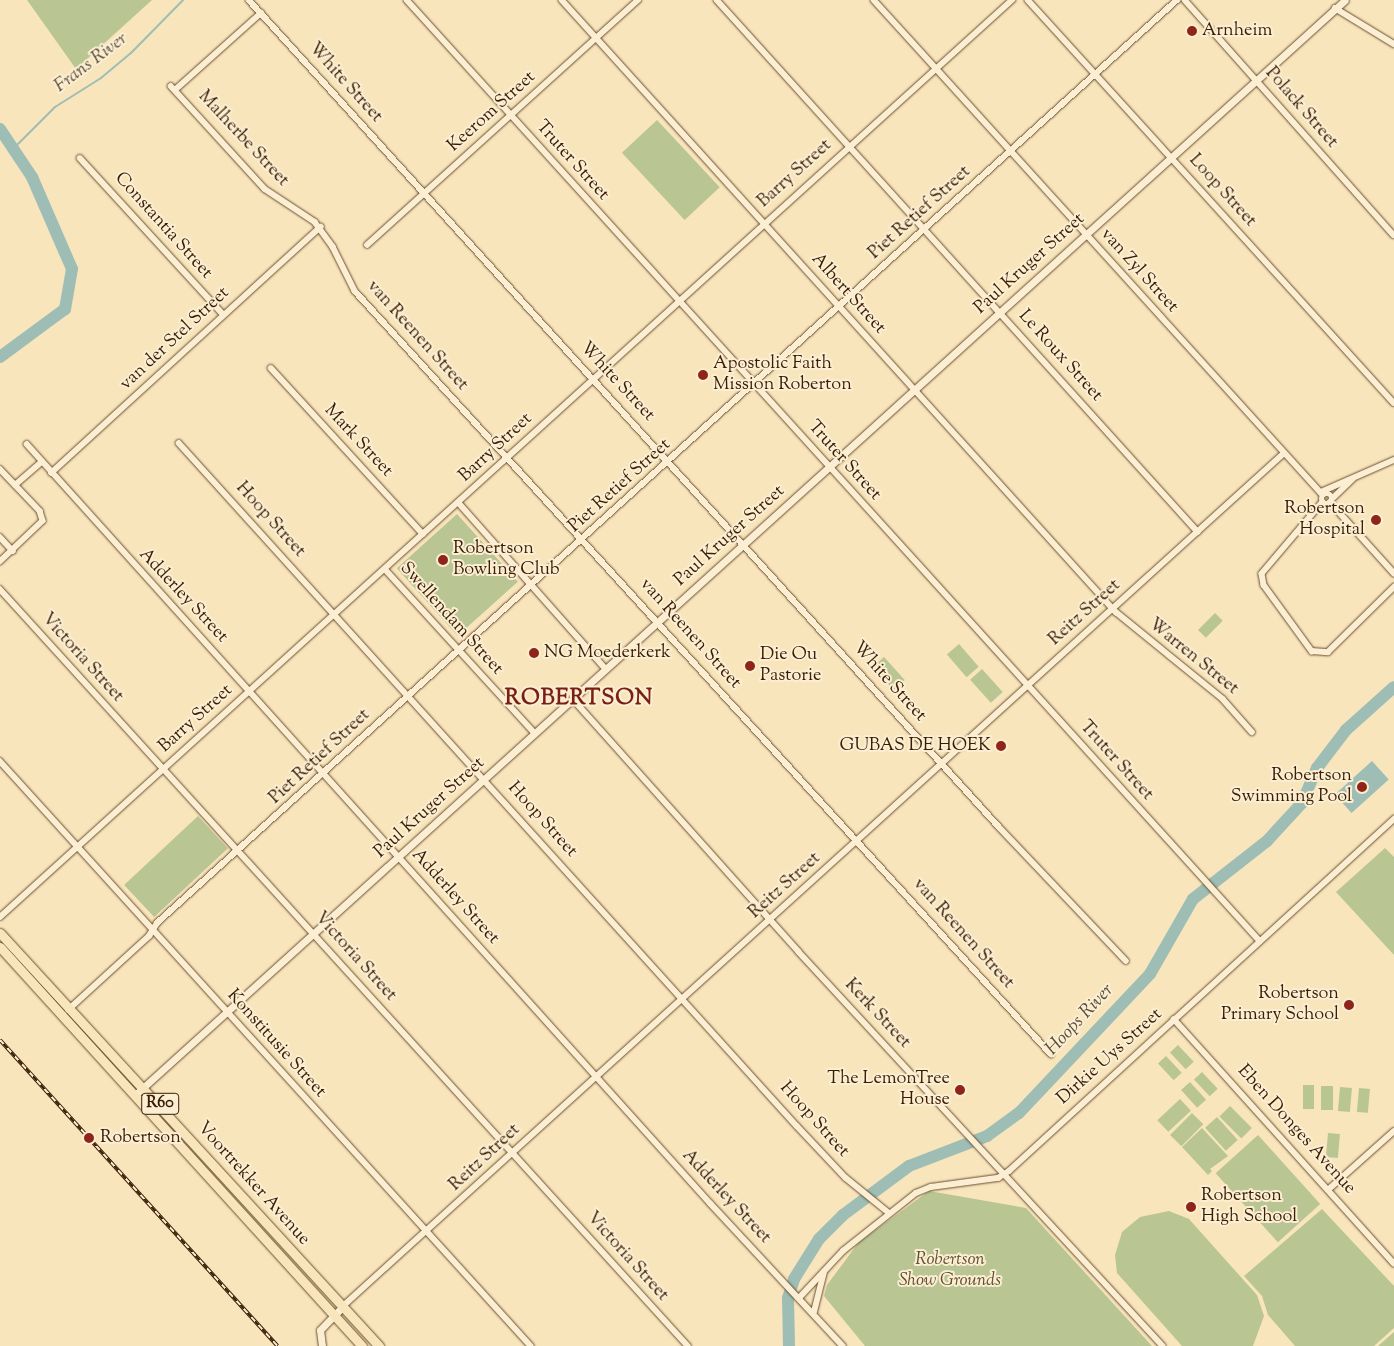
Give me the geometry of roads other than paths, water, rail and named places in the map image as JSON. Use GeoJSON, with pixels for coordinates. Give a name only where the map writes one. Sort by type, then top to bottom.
{"type":"FeatureCollection","features":[{"type":"Feature","properties":{"kind":"main road","name":"Voortrekker Avenue"},"geometry":{"type":"LineString","coordinates":[[0,933],[144,1087],[379,1346]]}},
{"type":"Feature","properties":{"kind":"main road","name":"Voortrekker Avenue"},"geometry":{"type":"LineString","coordinates":[[0,947],[136,1094],[362,1346]]}},
{"type":"Feature","properties":{"kind":"street","name":"White Street"},"geometry":{"type":"LineString","coordinates":[[249,0],[943,764],[1126,961]]}},
{"type":"Feature","properties":{"kind":"street","name":"Truter Street"},"geometry":{"type":"LineString","coordinates":[[406,0],[1260,941]]}},
{"type":"Feature","properties":{"kind":"street","name":"Albert Street"},"geometry":{"type":"LineString","coordinates":[[562,0],[1112,608]]}},
{"type":"Feature","properties":{"kind":"street","name":"Keerom Street"},"geometry":{"type":"LineString","coordinates":[[367,245],[638,0]]}},
{"type":"Feature","properties":{"kind":"street","name":"Le Roux Street"},"geometry":{"type":"LineString","coordinates":[[717,0],[1198,532]]}},
{"type":"Feature","properties":{"kind":"street","name":"van Zyl Street"},"geometry":{"type":"LineString","coordinates":[[874,0],[1283,454],[1322,493]]}},
{"type":"Feature","properties":{"kind":"street","name":"Barry Street"},"geometry":{"type":"LineString","coordinates":[[0,917],[459,503],[678,300],[1012,0]]}},
{"type":"Feature","properties":{"kind":"street","name":"Loop Street"},"geometry":{"type":"LineString","coordinates":[[1028,0],[1394,403]]}},
{"type":"Feature","properties":{"kind":"street","name":"Piet Retief Street"},"geometry":{"type":"LineString","coordinates":[[62,1014],[238,851],[1010,151],[1097,75],[1177,0]]}},
{"type":"Feature","properties":{"kind":"street","name":"Polack Street"},"geometry":{"type":"LineString","coordinates":[[1185,0],[1394,235]]}},
{"type":"Feature","properties":{"kind":"street","name":"Paul Kruger Street"},"geometry":{"type":"LineString","coordinates":[[136,1094],[1255,79],[1345,0]]}},
{"type":"Feature","properties":{"kind":"street"},"geometry":{"type":"LineString","coordinates":[[1335,8],[1394,44]]}},
{"type":"Feature","properties":{"kind":"street","name":"Malherbe Street"},"geometry":{"type":"LineString","coordinates":[[261,13],[174,88],[265,189],[309,216],[320,228]]}},
{"type":"Feature","properties":{"kind":"street","name":"Constantia Street"},"geometry":{"type":"LineString","coordinates":[[80,158],[223,314]]}},
{"type":"Feature","properties":{"kind":"street","name":"van der Stel Street"},"geometry":{"type":"LineString","coordinates":[[51,473],[223,314],[320,228]]}},
{"type":"Feature","properties":{"kind":"street","name":"van Reenen Street"},"geometry":{"type":"LineString","coordinates":[[320,228],[356,291],[1051,1054]]}},
{"type":"Feature","properties":{"kind":"street","name":"Mark Street"},"geometry":{"type":"LineString","coordinates":[[271,368],[423,534]]}},
{"type":"Feature","properties":{"kind":"street","name":"Hoop Street"},"geometry":{"type":"LineString","coordinates":[[179,443],[859,1189],[888,1212]]}},
{"type":"Feature","properties":{"kind":"street","name":"Adderley Street"},"geometry":{"type":"LineString","coordinates":[[27,444],[41,462],[323,774],[814,1312],[840,1345]]}},
{"type":"Feature","properties":{"kind":"street","name":"Reitz Street"},"geometry":{"type":"LineString","coordinates":[[322,1346],[320,1330],[342,1307],[427,1232],[511,1153],[598,1077],[1283,454]]}},
{"type":"Feature","properties":{"kind":"street"},"geometry":{"type":"LineString","coordinates":[[1322,493],[1394,460]]}},
{"type":"Feature","properties":{"kind":"street"},"geometry":{"type":"LineString","coordinates":[[15,485],[41,462]]}},
{"type":"Feature","properties":{"kind":"street"},"geometry":{"type":"LineString","coordinates":[[0,468],[43,518],[41,526],[0,562]]}},
{"type":"Feature","properties":{"kind":"street"},"geometry":{"type":"LineString","coordinates":[[1354,479],[1331,501],[1323,502],[1262,574],[1264,586],[1312,651],[1328,652],[1394,587]]}},
{"type":"Feature","properties":{"kind":"street"},"geometry":{"type":"LineString","coordinates":[[1322,493],[1328,494],[1331,501],[1394,573]]}},
{"type":"Feature","properties":{"kind":"street"},"geometry":{"type":"LineString","coordinates":[[1322,493],[1323,502]]}},
{"type":"Feature","properties":{"kind":"street"},"geometry":{"type":"LineString","coordinates":[[459,503],[606,669]]}},
{"type":"Feature","properties":{"kind":"street"},"geometry":{"type":"LineString","coordinates":[[0,537],[13,551]]}},
{"type":"Feature","properties":{"kind":"street","name":"Swellendam Street"},"geometry":{"type":"LineString","coordinates":[[385,569],[535,733]]}},
{"type":"Feature","properties":{"kind":"street","name":"Victoria Street"},"geometry":{"type":"LineString","coordinates":[[0,589],[688,1346]]}},
{"type":"Feature","properties":{"kind":"street","name":"Warren Street"},"geometry":{"type":"LineString","coordinates":[[1112,608],[1223,699],[1252,732]]}},
{"type":"Feature","properties":{"kind":"street","name":"Kerk Street"},"geometry":{"type":"LineString","coordinates":[[573,699],[980,1149],[1163,1346]]}},
{"type":"Feature","properties":{"kind":"street","name":"Konstitusie Street"},"geometry":{"type":"LineString","coordinates":[[0,761],[531,1346]]}},
{"type":"Feature","properties":{"kind":"street","name":"Dirkie Uys Street"},"geometry":{"type":"LineString","coordinates":[[800,1297],[888,1212],[924,1188],[998,1178],[1005,1174],[1394,820]]}},
{"type":"Feature","properties":{"kind":"street","name":"Eben Donges Avenue"},"geometry":{"type":"LineString","coordinates":[[1174,1019],[1394,1263]]}},
{"type":"Feature","properties":{"kind":"street"},"geometry":{"type":"LineString","coordinates":[[1330,1190],[1394,1131]]}},
{"type":"Feature","properties":{"kind":"street"},"geometry":{"type":"LineString","coordinates":[[814,1312],[824,1272]]}},
{"type":"Feature","properties":{"kind":"water","name":"Robertson Swimming Pool"},"geometry":{"type":"Polygon","coordinates":[[[1372,761],[1389,780],[1352,813],[1335,794],[1372,761]]]}},
{"type":"Feature","properties":{"kind":"waterway","name":"Frans River"},"geometry":{"type":"LineString","coordinates":[[14,148],[55,107],[101,78],[131,53],[183,0]]}},
{"type":"Feature","properties":{"kind":"waterway"},"geometry":{"type":"LineString","coordinates":[[0,129],[32,177],[72,269],[65,309],[0,357]]}},
{"type":"Feature","properties":{"kind":"waterway","name":"Hoops River"},"geometry":{"type":"LineString","coordinates":[[789,1346],[788,1298],[794,1279],[819,1239],[843,1215],[909,1166],[987,1136],[1019,1113],[1150,974],[1193,899],[1267,841],[1302,803],[1317,768],[1346,730],[1394,687]]}},
{"type":"Feature","properties":{"kind":"railway"},"geometry":{"type":"LineString","coordinates":[[0,1040],[277,1346]]}},
{"type":"Feature","properties":{"kind":"place","name":"Arnheim"},"geometry":{"type":"Point","coordinates":[1192,31]}},
{"type":"Feature","properties":{"kind":"place","name":"Apostolic Faith Mission Roberton"},"geometry":{"type":"Point","coordinates":[703,375]}},
{"type":"Feature","properties":{"kind":"place","name":"Robertson Hospital"},"geometry":{"type":"Point","coordinates":[1376,520]}},
{"type":"Feature","properties":{"kind":"place","name":"Robertson Bowling Club"},"geometry":{"type":"Point","coordinates":[443,560]}},
{"type":"Feature","properties":{"kind":"place","name":"NG Moederkerk"},"geometry":{"type":"Point","coordinates":[534,653]}},
{"type":"Feature","properties":{"kind":"place","name":"Die Ou Pastorie"},"geometry":{"type":"Point","coordinates":[750,666]}},
{"type":"Feature","properties":{"kind":"place","name":"GUBAS DE HOEK"},"geometry":{"type":"Point","coordinates":[1001,746]}},
{"type":"Feature","properties":{"kind":"place","name":"Robertson Swimming Pool"},"geometry":{"type":"Point","coordinates":[1362,787]}},
{"type":"Feature","properties":{"kind":"place","name":"Robertson Primary School"},"geometry":{"type":"Point","coordinates":[1349,1005]}},
{"type":"Feature","properties":{"kind":"place","name":"The LemonTree House"},"geometry":{"type":"Point","coordinates":[960,1090]}},
{"type":"Feature","properties":{"kind":"place","name":"Robertson"},"geometry":{"type":"Point","coordinates":[89,1138]}},
{"type":"Feature","properties":{"kind":"place","name":"Robertson High School"},"geometry":{"type":"Point","coordinates":[1191,1207]}},
{"type":"Feature","properties":{"kind":"district","name":"ROBERTSON"},"geometry":{"type":"Point","coordinates":[579,700]}},
{"type":"Feature","properties":{"kind":"park label","name":"Robertson Show Grounds"},"geometry":{"type":"Point","coordinates":[950,1271]}}]}
